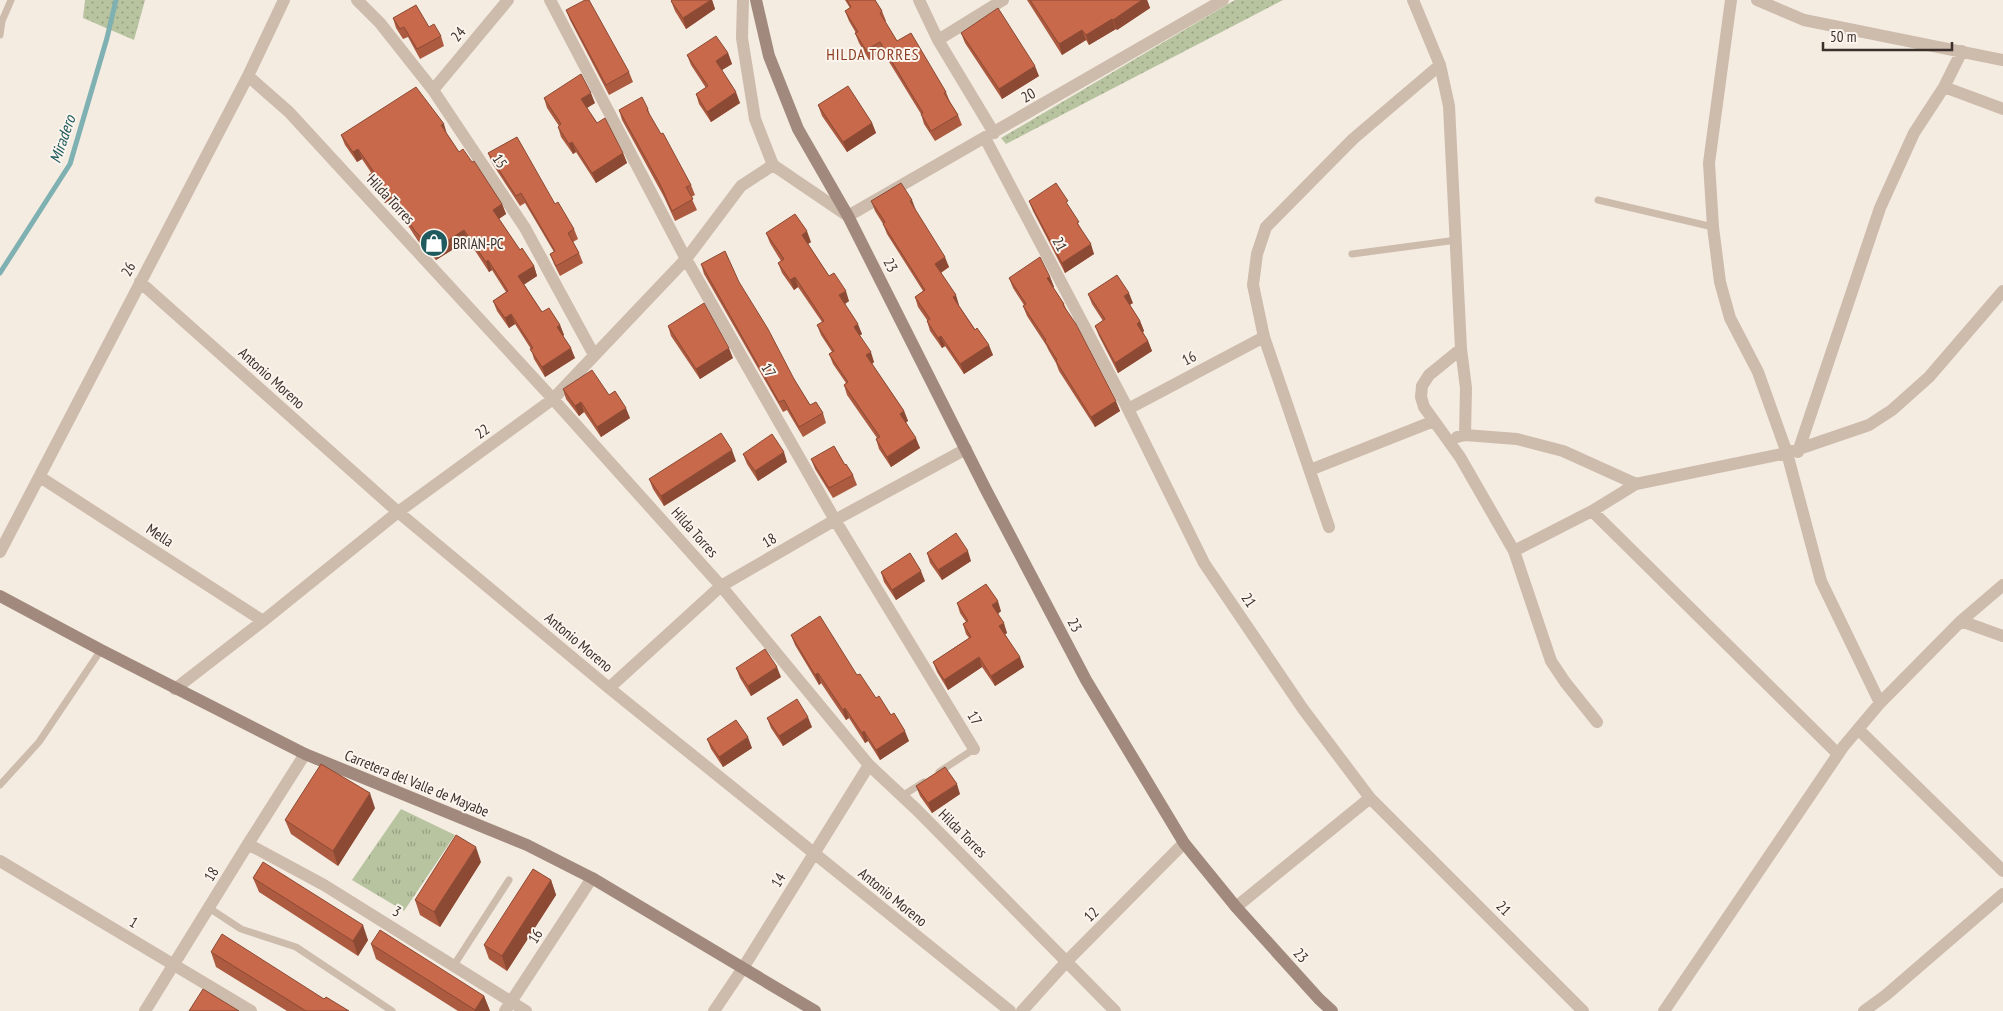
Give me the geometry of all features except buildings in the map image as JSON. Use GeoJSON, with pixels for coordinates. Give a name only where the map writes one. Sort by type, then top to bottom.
{"type":"FeatureCollection","features":[{"type":"Feature","properties":{"kind":"street","name":"26"},"geometry":{"type":"LineString","coordinates":[[0,552],[248,76],[284,0]]}},
{"type":"Feature","properties":{"kind":"street","name":"15"},"geometry":{"type":"LineString","coordinates":[[357,0],[380,23],[433,90],[525,228],[594,355]]}},
{"type":"Feature","properties":{"kind":"street","name":"24"},"geometry":{"type":"LineString","coordinates":[[433,90],[508,0]]}},
{"type":"Feature","properties":{"kind":"street","name":"17"},"geometry":{"type":"LineString","coordinates":[[550,0],[686,259],[835,520],[974,749]]}},
{"type":"Feature","properties":{"kind":"street"},"geometry":{"type":"LineString","coordinates":[[743,0],[742,38],[755,118],[774,165]]}},
{"type":"Feature","properties":{"kind":"street","name":"23"},"geometry":{"type":"LineString","coordinates":[[756,0],[769,56],[798,129],[848,216],[1086,680],[1184,843],[1236,907],[1332,1011]]}},
{"type":"Feature","properties":{"kind":"street","name":"21"},"geometry":{"type":"LineString","coordinates":[[919,0],[938,40],[990,135],[1204,563],[1303,709],[1370,798],[1583,1011]]}},
{"type":"Feature","properties":{"kind":"street"},"geometry":{"type":"LineString","coordinates":[[938,40],[1003,0]]}},
{"type":"Feature","properties":{"kind":"street","name":"20"},"geometry":{"type":"LineString","coordinates":[[848,216],[1223,0]]}},
{"type":"Feature","properties":{"kind":"street"},"geometry":{"type":"LineString","coordinates":[[1413,0],[1440,65],[1449,106],[1462,349],[1466,388],[1465,435]]}},
{"type":"Feature","properties":{"kind":"street"},"geometry":{"type":"LineString","coordinates":[[1731,0],[1709,163],[1713,227],[1720,282],[1730,318],[1758,372],[1787,453],[1821,581],[1880,702]]}},
{"type":"Feature","properties":{"kind":"street"},"geometry":{"type":"LineString","coordinates":[[1758,0],[1804,20],[2003,60]]}},
{"type":"Feature","properties":{"kind":"street"},"geometry":{"type":"LineString","coordinates":[[1792,470],[1880,208],[1914,133],[1944,87],[1962,51]]}},
{"type":"Feature","properties":{"kind":"street"},"geometry":{"type":"LineString","coordinates":[[1329,527],[1264,337],[1253,285],[1257,254],[1266,227],[1353,139],[1440,65]]}},
{"type":"Feature","properties":{"kind":"street","name":"Hilda Torres"},"geometry":{"type":"LineString","coordinates":[[248,76],[289,112],[553,399],[721,586],[868,765],[902,796],[1115,1011]]}},
{"type":"Feature","properties":{"kind":"street"},"geometry":{"type":"LineString","coordinates":[[1944,87],[2003,110]]}},
{"type":"Feature","properties":{"kind":"street","name":"22"},"geometry":{"type":"LineString","coordinates":[[175,689],[398,512],[553,399],[686,259],[741,186],[774,165]]}},
{"type":"Feature","properties":{"kind":"street","name":"23"},"geometry":{"type":"LineString","coordinates":[[774,165],[848,216]]}},
{"type":"Feature","properties":{"kind":"street","name":"Antonio Moreno"},"geometry":{"type":"LineString","coordinates":[[140,282],[398,512],[609,688],[1010,1011]]}},
{"type":"Feature","properties":{"kind":"street"},"geometry":{"type":"LineString","coordinates":[[1514,551],[1592,511],[1636,484],[1787,453],[1869,425],[1892,410],[1930,377],[2001,298]]}},
{"type":"Feature","properties":{"kind":"street","name":"16"},"geometry":{"type":"LineString","coordinates":[[1128,408],[1264,337]]}},
{"type":"Feature","properties":{"kind":"street"},"geometry":{"type":"LineString","coordinates":[[1462,349],[1429,375],[1422,386],[1421,397],[1424,407],[1460,457],[1514,551],[1551,662],[1598,722]]}},
{"type":"Feature","properties":{"kind":"street"},"geometry":{"type":"LineString","coordinates":[[1310,470],[1434,421]]}},
{"type":"Feature","properties":{"kind":"street"},"geometry":{"type":"LineString","coordinates":[[1448,441],[1465,435],[1518,439],[1563,451],[1636,484]]}},
{"type":"Feature","properties":{"kind":"street","name":"18"},"geometry":{"type":"LineString","coordinates":[[609,688],[721,586],[835,520],[966,449]]}},
{"type":"Feature","properties":{"kind":"street","name":"Mella"},"geometry":{"type":"LineString","coordinates":[[40,477],[263,621]]}},
{"type":"Feature","properties":{"kind":"street"},"geometry":{"type":"LineString","coordinates":[[1592,511],[1838,754]]}},
{"type":"Feature","properties":{"kind":"street"},"geometry":{"type":"LineString","coordinates":[[1664,1011],[1838,754],[1880,702],[1961,621],[2003,585]]}},
{"type":"Feature","properties":{"kind":"street","name":"Carretera del Valle de Mayabe"},"geometry":{"type":"LineString","coordinates":[[0,596],[175,689],[305,754],[527,846],[592,878],[816,1011]]}},
{"type":"Feature","properties":{"kind":"street"},"geometry":{"type":"LineString","coordinates":[[1961,621],[2003,636]]}},
{"type":"Feature","properties":{"kind":"street"},"geometry":{"type":"LineString","coordinates":[[1858,729],[2003,871]]}},
{"type":"Feature","properties":{"kind":"street","name":"18"},"geometry":{"type":"LineString","coordinates":[[145,1011],[305,754]]}},
{"type":"Feature","properties":{"kind":"street","name":"14"},"geometry":{"type":"LineString","coordinates":[[714,1011],[743,968],[868,765]]}},
{"type":"Feature","properties":{"kind":"street"},"geometry":{"type":"LineString","coordinates":[[1236,907],[1370,798]]}},
{"type":"Feature","properties":{"kind":"street","name":"12"},"geometry":{"type":"LineString","coordinates":[[1022,1011],[1067,961],[1184,843]]}},
{"type":"Feature","properties":{"kind":"street","name":"3"},"geometry":{"type":"LineString","coordinates":[[248,844],[324,884],[454,966],[508,1007],[526,1011]]}},
{"type":"Feature","properties":{"kind":"street","name":"1"},"geometry":{"type":"LineString","coordinates":[[0,861],[252,1011]]}},
{"type":"Feature","properties":{"kind":"street","name":"16"},"geometry":{"type":"LineString","coordinates":[[508,1007],[592,878]]}},
{"type":"Feature","properties":{"kind":"street"},"geometry":{"type":"LineString","coordinates":[[1864,1011],[1886,995],[2003,894]]}},
{"type":"Feature","properties":{"kind":"lane"},"geometry":{"type":"LineString","coordinates":[[0,35],[2,21],[11,0]]}},
{"type":"Feature","properties":{"kind":"lane"},"geometry":{"type":"LineString","coordinates":[[1598,200],[1713,227]]}},
{"type":"Feature","properties":{"kind":"lane"},"geometry":{"type":"LineString","coordinates":[[1352,254],[1457,240]]}},
{"type":"Feature","properties":{"kind":"lane"},"geometry":{"type":"LineString","coordinates":[[0,785],[39,742],[100,650]]}},
{"type":"Feature","properties":{"kind":"lane"},"geometry":{"type":"LineString","coordinates":[[902,796],[974,749]]}},
{"type":"Feature","properties":{"kind":"lane"},"geometry":{"type":"LineString","coordinates":[[454,966],[509,880]]}},
{"type":"Feature","properties":{"kind":"lane"},"geometry":{"type":"LineString","coordinates":[[209,908],[241,929],[296,946],[392,1011]]}},
{"type":"Feature","properties":{"kind":"green space"},"geometry":{"type":"Polygon","coordinates":[[[85,0],[145,0],[134,40],[83,18],[85,0]]]}},
{"type":"Feature","properties":{"kind":"green space"},"geometry":{"type":"Polygon","coordinates":[[[1235,0],[1283,0],[1006,144],[1001,138],[1235,0]]]}},
{"type":"Feature","properties":{"kind":"green space"},"geometry":{"type":"Polygon","coordinates":[[[401,809],[455,835],[404,911],[352,880],[401,809]]]}},
{"type":"Feature","properties":{"kind":"waterway","name":"Miradero"},"geometry":{"type":"LineString","coordinates":[[0,273],[70,164],[107,38],[116,0]]}},
{"type":"Feature","properties":{"kind":"place","name":"BRIAN-PC"},"geometry":{"type":"Point","coordinates":[434,243]}},
{"type":"Feature","properties":{"kind":"district","name":"HILDA TORRES"},"geometry":{"type":"Point","coordinates":[873,54]}}]}
